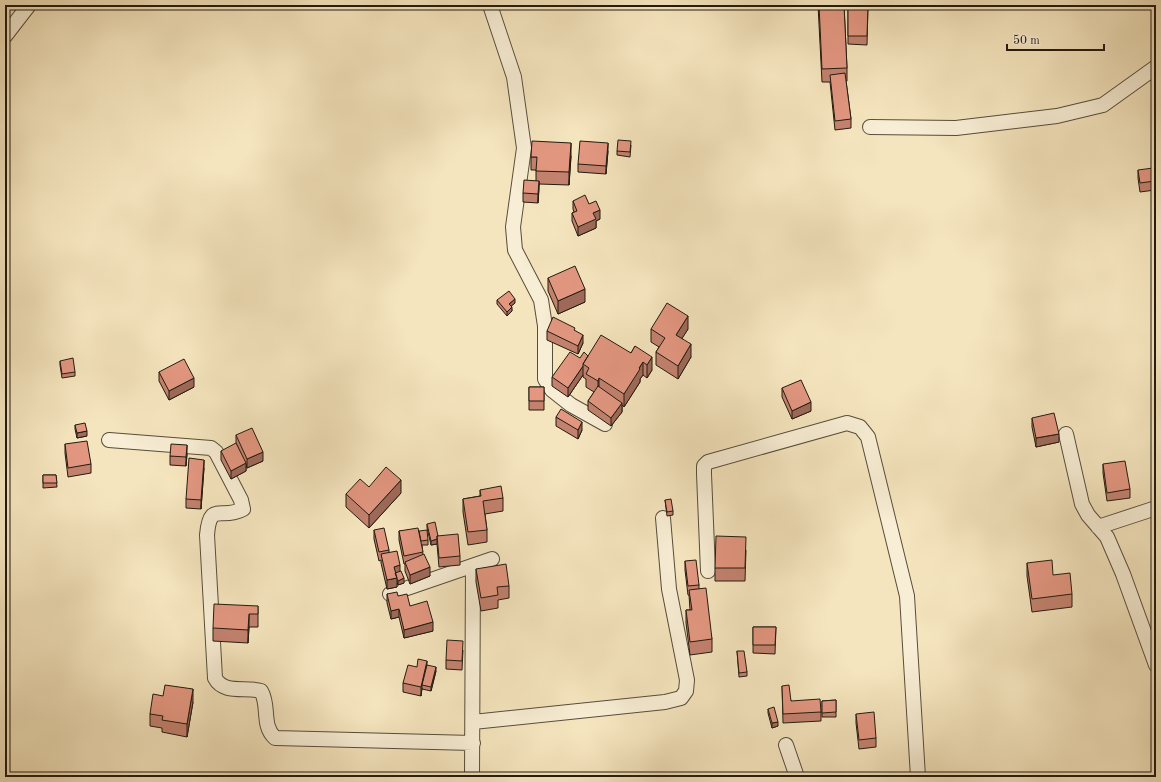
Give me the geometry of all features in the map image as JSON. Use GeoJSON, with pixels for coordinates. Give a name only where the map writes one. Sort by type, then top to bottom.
{"type":"FeatureCollection","features":[{"type":"Feature","properties":{"kind":"street"},"geometry":{"type":"LineString","coordinates":[[5,36],[29,5]]}},
{"type":"Feature","properties":{"kind":"street"},"geometry":{"type":"LineString","coordinates":[[490,5],[514,77],[524,148],[513,227],[515,250],[541,300],[545,326],[545,379],[552,390],[571,405],[605,424]]}},
{"type":"Feature","properties":{"kind":"street"},"geometry":{"type":"LineString","coordinates":[[870,127],[956,128],[1056,116],[1103,105],[1156,67]]}},
{"type":"Feature","properties":{"kind":"street"},"geometry":{"type":"LineString","coordinates":[[708,571],[704,466],[708,462],[847,423],[860,427],[868,436],[907,596],[918,777]]}},
{"type":"Feature","properties":{"kind":"street"},"geometry":{"type":"LineString","coordinates":[[1066,434],[1082,504],[1088,515],[1107,537],[1123,574],[1156,665]]}},
{"type":"Feature","properties":{"kind":"street"},"geometry":{"type":"LineString","coordinates":[[108,440],[211,448],[216,452],[241,500],[243,510],[232,513],[214,514],[210,516],[208,523],[207,535],[215,678],[221,686],[227,688],[255,689],[261,691],[264,697],[267,725],[270,733],[275,738],[473,743]]}},
{"type":"Feature","properties":{"kind":"street"},"geometry":{"type":"LineString","coordinates":[[1098,527],[1156,508]]}},
{"type":"Feature","properties":{"kind":"street"},"geometry":{"type":"LineString","coordinates":[[473,722],[665,702],[681,698],[686,691],[687,680],[669,589],[663,518]]}},
{"type":"Feature","properties":{"kind":"street"},"geometry":{"type":"LineString","coordinates":[[390,594],[492,559]]}},
{"type":"Feature","properties":{"kind":"street"},"geometry":{"type":"LineString","coordinates":[[472,777],[473,566]]}},
{"type":"Feature","properties":{"kind":"street"},"geometry":{"type":"LineString","coordinates":[[786,745],[797,777]]}},
{"type":"Feature","properties":{"kind":"building"},"geometry":{"type":"Polygon","coordinates":[[[819,5],[844,5],[847,68],[822,69],[819,5]]]}},
{"type":"Feature","properties":{"kind":"building"},"geometry":{"type":"Polygon","coordinates":[[[848,6],[868,6],[867,36],[848,36],[848,6]]]}},
{"type":"Feature","properties":{"kind":"building"},"geometry":{"type":"Polygon","coordinates":[[[845,73],[851,119],[835,121],[830,75],[845,73]]]}},
{"type":"Feature","properties":{"kind":"building"},"geometry":{"type":"Polygon","coordinates":[[[618,140],[631,141],[630,152],[617,151],[618,140]]]}},
{"type":"Feature","properties":{"kind":"building"},"geometry":{"type":"Polygon","coordinates":[[[532,141],[571,143],[569,172],[536,171],[537,157],[531,157],[532,141]]]}},
{"type":"Feature","properties":{"kind":"building"},"geometry":{"type":"Polygon","coordinates":[[[580,141],[608,143],[606,166],[578,164],[580,141]]]}},
{"type":"Feature","properties":{"kind":"building"},"geometry":{"type":"Polygon","coordinates":[[[1153,168],[1155,181],[1140,183],[1138,170],[1153,168]]]}},
{"type":"Feature","properties":{"kind":"building"},"geometry":{"type":"Polygon","coordinates":[[[524,180],[539,181],[538,194],[523,193],[524,180]]]}},
{"type":"Feature","properties":{"kind":"building"},"geometry":{"type":"Polygon","coordinates":[[[585,195],[589,204],[596,201],[600,210],[593,213],[596,219],[578,227],[572,213],[577,211],[573,201],[585,195]]]}},
{"type":"Feature","properties":{"kind":"building"},"geometry":{"type":"Polygon","coordinates":[[[575,266],[585,289],[558,301],[548,278],[575,266]]]}},
{"type":"Feature","properties":{"kind":"building"},"geometry":{"type":"Polygon","coordinates":[[[509,291],[515,299],[509,304],[512,307],[507,312],[497,300],[509,291]]]}},
{"type":"Feature","properties":{"kind":"building"},"geometry":{"type":"Polygon","coordinates":[[[667,303],[688,316],[676,335],[691,344],[678,366],[656,352],[665,338],[651,329],[667,303]]]}},
{"type":"Feature","properties":{"kind":"building"},"geometry":{"type":"Polygon","coordinates":[[[553,317],[575,328],[574,330],[583,335],[578,346],[547,331],[553,317]]]}},
{"type":"Feature","properties":{"kind":"building"},"geometry":{"type":"Polygon","coordinates":[[[601,335],[631,353],[635,346],[652,357],[647,365],[643,362],[624,394],[599,378],[598,381],[586,374],[589,368],[583,364],[601,335]]]}},
{"type":"Feature","properties":{"kind":"building"},"geometry":{"type":"Polygon","coordinates":[[[570,352],[580,358],[584,352],[588,356],[568,388],[552,377],[570,352]]]}},
{"type":"Feature","properties":{"kind":"building"},"geometry":{"type":"Polygon","coordinates":[[[73,358],[75,372],[62,374],[60,361],[73,358]]]}},
{"type":"Feature","properties":{"kind":"building"},"geometry":{"type":"Polygon","coordinates":[[[184,359],[194,378],[169,391],[159,372],[184,359]]]}},
{"type":"Feature","properties":{"kind":"building"},"geometry":{"type":"Polygon","coordinates":[[[801,380],[811,402],[792,411],[782,388],[801,380]]]}},
{"type":"Feature","properties":{"kind":"building"},"geometry":{"type":"Polygon","coordinates":[[[598,386],[622,403],[611,418],[588,401],[598,386]]]}},
{"type":"Feature","properties":{"kind":"building"},"geometry":{"type":"Polygon","coordinates":[[[529,387],[544,387],[544,401],[529,401],[529,387]]]}},
{"type":"Feature","properties":{"kind":"building"},"geometry":{"type":"Polygon","coordinates":[[[561,409],[582,422],[578,430],[556,417],[561,409]]]}},
{"type":"Feature","properties":{"kind":"building"},"geometry":{"type":"Polygon","coordinates":[[[1054,413],[1059,434],[1036,438],[1032,418],[1054,413]]]}},
{"type":"Feature","properties":{"kind":"building"},"geometry":{"type":"Polygon","coordinates":[[[85,423],[87,431],[77,433],[75,425],[85,423]]]}},
{"type":"Feature","properties":{"kind":"building"},"geometry":{"type":"Polygon","coordinates":[[[252,428],[263,452],[247,459],[236,435],[252,428]]]}},
{"type":"Feature","properties":{"kind":"building"},"geometry":{"type":"Polygon","coordinates":[[[87,441],[91,464],[68,468],[65,444],[87,441]]]}},
{"type":"Feature","properties":{"kind":"building"},"geometry":{"type":"Polygon","coordinates":[[[236,443],[246,463],[231,471],[221,451],[236,443]]]}},
{"type":"Feature","properties":{"kind":"building"},"geometry":{"type":"Polygon","coordinates":[[[171,444],[187,445],[186,457],[170,456],[171,444]]]}},
{"type":"Feature","properties":{"kind":"building"},"geometry":{"type":"Polygon","coordinates":[[[189,458],[204,460],[201,500],[186,499],[189,458]]]}},
{"type":"Feature","properties":{"kind":"building"},"geometry":{"type":"Polygon","coordinates":[[[1125,461],[1130,489],[1107,493],[1103,464],[1125,461]]]}},
{"type":"Feature","properties":{"kind":"building"},"geometry":{"type":"Polygon","coordinates":[[[386,467],[401,480],[369,515],[346,494],[360,479],[369,487],[386,467]]]}},
{"type":"Feature","properties":{"kind":"building"},"geometry":{"type":"Polygon","coordinates":[[[43,475],[56,475],[57,483],[43,483],[43,475]]]}},
{"type":"Feature","properties":{"kind":"building"},"geometry":{"type":"Polygon","coordinates":[[[501,486],[503,498],[483,501],[487,530],[468,532],[463,499],[481,496],[480,490],[501,486]]]}},
{"type":"Feature","properties":{"kind":"building"},"geometry":{"type":"Polygon","coordinates":[[[671,499],[673,511],[667,512],[665,500],[671,499]]]}},
{"type":"Feature","properties":{"kind":"building"},"geometry":{"type":"Polygon","coordinates":[[[435,522],[438,536],[437,539],[431,541],[427,524],[435,522]]]}},
{"type":"Feature","properties":{"kind":"building"},"geometry":{"type":"Polygon","coordinates":[[[384,528],[389,550],[379,552],[374,530],[384,528]]]}},
{"type":"Feature","properties":{"kind":"building"},"geometry":{"type":"Polygon","coordinates":[[[418,528],[423,552],[404,556],[399,531],[418,528]]]}},
{"type":"Feature","properties":{"kind":"building"},"geometry":{"type":"Polygon","coordinates":[[[427,530],[428,540],[421,541],[419,531],[427,530]]]}},
{"type":"Feature","properties":{"kind":"building"},"geometry":{"type":"Polygon","coordinates":[[[458,534],[460,556],[439,558],[437,536],[458,534]]]}},
{"type":"Feature","properties":{"kind":"building"},"geometry":{"type":"Polygon","coordinates":[[[716,536],[746,537],[745,568],[715,568],[716,536]]]}},
{"type":"Feature","properties":{"kind":"building"},"geometry":{"type":"Polygon","coordinates":[[[397,551],[400,565],[394,567],[397,578],[387,580],[381,554],[397,551]]]}},
{"type":"Feature","properties":{"kind":"building"},"geometry":{"type":"Polygon","coordinates":[[[424,554],[430,567],[410,575],[405,562],[424,554]]]}},
{"type":"Feature","properties":{"kind":"building"},"geometry":{"type":"Polygon","coordinates":[[[696,560],[699,585],[688,586],[685,561],[696,560]]]}},
{"type":"Feature","properties":{"kind":"building"},"geometry":{"type":"Polygon","coordinates":[[[1052,560],[1053,575],[1070,573],[1072,594],[1032,599],[1027,563],[1052,560]]]}},
{"type":"Feature","properties":{"kind":"building"},"geometry":{"type":"Polygon","coordinates":[[[506,564],[509,586],[497,587],[498,595],[481,598],[476,569],[506,564]]]}},
{"type":"Feature","properties":{"kind":"building"},"geometry":{"type":"Polygon","coordinates":[[[401,571],[404,578],[398,581],[395,573],[401,571]]]}},
{"type":"Feature","properties":{"kind":"building"},"geometry":{"type":"Polygon","coordinates":[[[706,588],[712,639],[690,642],[686,610],[692,610],[689,590],[706,588]]]}},
{"type":"Feature","properties":{"kind":"building"},"geometry":{"type":"Polygon","coordinates":[[[397,592],[398,596],[407,594],[410,606],[427,601],[433,622],[404,630],[399,609],[391,611],[387,594],[397,592]]]}},
{"type":"Feature","properties":{"kind":"building"},"geometry":{"type":"Polygon","coordinates":[[[214,604],[258,606],[258,614],[249,614],[248,630],[213,628],[214,604]]]}},
{"type":"Feature","properties":{"kind":"building"},"geometry":{"type":"Polygon","coordinates":[[[753,627],[776,627],[775,645],[753,645],[753,627]]]}},
{"type":"Feature","properties":{"kind":"building"},"geometry":{"type":"Polygon","coordinates":[[[447,640],[463,641],[462,661],[446,660],[447,640]]]}},
{"type":"Feature","properties":{"kind":"building"},"geometry":{"type":"Polygon","coordinates":[[[737,651],[744,651],[747,672],[739,673],[737,651]]]}},
{"type":"Feature","properties":{"kind":"building"},"geometry":{"type":"Polygon","coordinates":[[[418,659],[427,661],[421,687],[403,683],[408,665],[417,667],[418,659]]]}},
{"type":"Feature","properties":{"kind":"building"},"geometry":{"type":"Polygon","coordinates":[[[427,665],[436,667],[431,687],[422,685],[427,665]]]}},
{"type":"Feature","properties":{"kind":"building"},"geometry":{"type":"Polygon","coordinates":[[[165,685],[193,689],[187,724],[162,720],[163,716],[150,714],[153,694],[163,696],[165,685]]]}},
{"type":"Feature","properties":{"kind":"building"},"geometry":{"type":"Polygon","coordinates":[[[789,685],[791,701],[820,699],[821,712],[783,714],[782,686],[789,685]]]}},
{"type":"Feature","properties":{"kind":"building"},"geometry":{"type":"Polygon","coordinates":[[[836,700],[836,712],[822,713],[822,701],[836,700]]]}},
{"type":"Feature","properties":{"kind":"building"},"geometry":{"type":"Polygon","coordinates":[[[774,707],[778,722],[772,723],[768,709],[774,707]]]}},
{"type":"Feature","properties":{"kind":"building"},"geometry":{"type":"Polygon","coordinates":[[[874,712],[876,738],[859,740],[856,714],[874,712]]]}}]}
